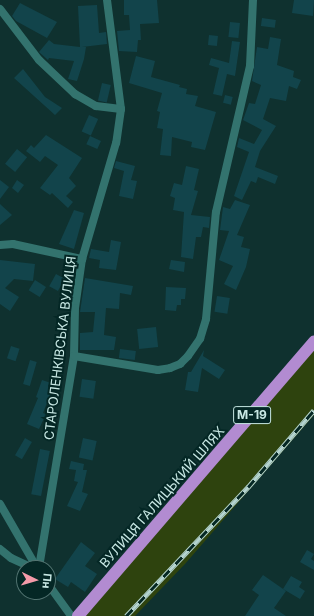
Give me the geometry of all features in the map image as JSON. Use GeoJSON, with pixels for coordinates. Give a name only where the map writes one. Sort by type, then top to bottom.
{"type":"FeatureCollection","features":[{"type":"Feature","properties":{"kind":"highway","name":"ВУЛИЦЯ ГАЛИЦЬКИЙ ШЛЯХ"},"geometry":{"type":"LineString","coordinates":[[78,616],[314,342]]}},
{"type":"Feature","properties":{"kind":"street","name":"СТАРОЛЕНКІВСЬКА ВУЛИЦЯ"},"geometry":{"type":"LineString","coordinates":[[39,560],[74,356],[75,308],[82,259],[116,143],[121,109],[107,0]]}},
{"type":"Feature","properties":{"kind":"street"},"geometry":{"type":"LineString","coordinates":[[74,356],[158,370],[170,368],[180,364],[188,356],[200,339],[206,319],[216,212],[250,66],[253,0]]}},
{"type":"Feature","properties":{"kind":"street"},"geometry":{"type":"LineString","coordinates":[[0,9],[39,60],[75,94],[96,106],[121,109]]}},
{"type":"Feature","properties":{"kind":"street"},"geometry":{"type":"LineString","coordinates":[[0,245],[13,244],[82,259]]}},
{"type":"Feature","properties":{"kind":"street"},"geometry":{"type":"LineString","coordinates":[[0,504],[33,560]]}},
{"type":"Feature","properties":{"kind":"street"},"geometry":{"type":"LineString","coordinates":[[0,549],[16,560]]}},
{"type":"Feature","properties":{"kind":"street"},"geometry":{"type":"LineString","coordinates":[[56,595],[71,616]]}},
{"type":"Feature","properties":{"kind":"green space"},"geometry":{"type":"Polygon","coordinates":[[[314,337],[314,415],[185,564],[135,616],[73,616],[314,337]]]}},
{"type":"Feature","properties":{"kind":"building"},"geometry":{"type":"Polygon","coordinates":[[[124,0],[157,0],[159,23],[140,24],[141,40],[138,40],[137,52],[119,51],[117,31],[130,30],[129,15],[124,15],[124,0]]]}},
{"type":"Feature","properties":{"kind":"building"},"geometry":{"type":"Polygon","coordinates":[[[294,0],[314,0],[313,16],[292,13],[294,0]]]}},
{"type":"Feature","properties":{"kind":"building"},"geometry":{"type":"Polygon","coordinates":[[[20,3],[57,22],[47,38],[16,21],[12,16],[20,3]]]}},
{"type":"Feature","properties":{"kind":"building"},"geometry":{"type":"Polygon","coordinates":[[[97,5],[99,33],[106,32],[107,44],[82,47],[86,47],[77,81],[68,79],[74,61],[49,58],[48,60],[39,52],[49,40],[54,44],[80,47],[78,6],[97,5]]]}},
{"type":"Feature","properties":{"kind":"building"},"geometry":{"type":"Polygon","coordinates":[[[262,18],[276,20],[275,28],[261,26],[262,18]]]}},
{"type":"Feature","properties":{"kind":"building"},"geometry":{"type":"Polygon","coordinates":[[[230,22],[240,23],[238,38],[228,37],[230,22]]]}},
{"type":"Feature","properties":{"kind":"building"},"geometry":{"type":"Polygon","coordinates":[[[209,35],[218,36],[217,46],[208,45],[209,35]]]}},
{"type":"Feature","properties":{"kind":"building"},"geometry":{"type":"Polygon","coordinates":[[[270,37],[281,39],[277,65],[294,71],[293,77],[301,80],[297,89],[289,86],[286,101],[270,98],[263,119],[276,126],[260,151],[255,167],[278,176],[275,184],[258,177],[256,183],[251,181],[242,200],[234,196],[249,152],[237,147],[239,138],[254,144],[262,130],[243,120],[249,103],[255,104],[261,85],[252,81],[257,47],[268,49],[270,37]]]}},
{"type":"Feature","properties":{"kind":"building"},"geometry":{"type":"Polygon","coordinates":[[[232,41],[240,42],[235,76],[227,74],[222,96],[213,94],[219,68],[209,65],[211,58],[229,63],[232,41]]]}},
{"type":"Feature","properties":{"kind":"building"},"geometry":{"type":"Polygon","coordinates":[[[136,56],[155,61],[151,77],[180,85],[179,87],[187,89],[186,94],[198,96],[195,106],[216,112],[205,150],[191,147],[192,142],[172,137],[171,156],[160,155],[163,129],[157,128],[160,112],[157,111],[162,93],[129,83],[136,56]]]}},
{"type":"Feature","properties":{"kind":"building"},"geometry":{"type":"Polygon","coordinates":[[[23,69],[45,97],[62,108],[55,115],[14,78],[23,69]]]}},
{"type":"Feature","properties":{"kind":"building"},"geometry":{"type":"Polygon","coordinates":[[[102,83],[111,85],[107,103],[98,101],[102,83]]]}},
{"type":"Feature","properties":{"kind":"building"},"geometry":{"type":"Polygon","coordinates":[[[225,95],[233,97],[231,105],[223,103],[225,95]]]}},
{"type":"Feature","properties":{"kind":"building"},"geometry":{"type":"Polygon","coordinates":[[[89,115],[98,119],[91,136],[82,131],[89,115]]]}},
{"type":"Feature","properties":{"kind":"building"},"geometry":{"type":"Polygon","coordinates":[[[46,135],[82,158],[69,178],[76,186],[66,196],[73,202],[68,208],[52,193],[50,195],[40,188],[58,165],[45,156],[40,162],[26,151],[31,145],[34,148],[46,135]]]}},
{"type":"Feature","properties":{"kind":"building"},"geometry":{"type":"Polygon","coordinates":[[[90,136],[101,141],[97,149],[86,144],[90,136]]]}},
{"type":"Feature","properties":{"kind":"building"},"geometry":{"type":"Polygon","coordinates":[[[17,149],[27,157],[15,172],[5,164],[17,149]]]}},
{"type":"Feature","properties":{"kind":"building"},"geometry":{"type":"Polygon","coordinates":[[[116,161],[135,166],[131,180],[137,181],[133,199],[119,196],[124,171],[114,168],[116,161]]]}},
{"type":"Feature","properties":{"kind":"building"},"geometry":{"type":"Polygon","coordinates":[[[186,166],[199,169],[194,190],[198,191],[191,215],[210,217],[209,228],[203,227],[201,237],[196,237],[193,259],[181,257],[184,212],[173,210],[175,198],[170,196],[174,183],[182,185],[186,166]]]}},
{"type":"Feature","properties":{"kind":"building"},"geometry":{"type":"Polygon","coordinates":[[[0,180],[9,187],[0,199],[0,180]]]}},
{"type":"Feature","properties":{"kind":"building"},"geometry":{"type":"Polygon","coordinates":[[[17,180],[24,185],[18,193],[12,188],[17,180]]]}},
{"type":"Feature","properties":{"kind":"building"},"geometry":{"type":"Polygon","coordinates":[[[235,200],[250,205],[237,235],[244,237],[241,247],[250,249],[246,267],[236,290],[224,284],[233,266],[219,260],[229,231],[220,230],[223,207],[230,209],[235,200]]]}},
{"type":"Feature","properties":{"kind":"building"},"geometry":{"type":"Polygon","coordinates":[[[0,204],[12,215],[0,225],[0,204]]]}},
{"type":"Feature","properties":{"kind":"building"},"geometry":{"type":"Polygon","coordinates":[[[74,210],[84,213],[74,249],[59,244],[74,210]]]}},
{"type":"Feature","properties":{"kind":"building"},"geometry":{"type":"Polygon","coordinates":[[[111,240],[121,242],[116,270],[99,268],[100,260],[89,258],[91,249],[109,252],[111,240]]]}},
{"type":"Feature","properties":{"kind":"building"},"geometry":{"type":"Polygon","coordinates":[[[0,260],[35,264],[33,281],[14,279],[5,288],[19,297],[10,311],[0,304],[0,260]]]}},
{"type":"Feature","properties":{"kind":"building"},"geometry":{"type":"Polygon","coordinates":[[[171,260],[185,262],[184,272],[169,269],[171,260]]]}},
{"type":"Feature","properties":{"kind":"building"},"geometry":{"type":"Polygon","coordinates":[[[56,274],[65,279],[58,291],[49,286],[56,274]]]}},
{"type":"Feature","properties":{"kind":"building"},"geometry":{"type":"Polygon","coordinates":[[[85,278],[133,286],[131,295],[120,293],[119,309],[106,308],[104,335],[116,337],[114,350],[80,350],[80,333],[93,332],[95,312],[80,312],[85,278]]]}},
{"type":"Feature","properties":{"kind":"building"},"geometry":{"type":"Polygon","coordinates":[[[35,280],[46,287],[40,297],[29,290],[35,280]]]}},
{"type":"Feature","properties":{"kind":"building"},"geometry":{"type":"Polygon","coordinates":[[[166,287],[186,288],[185,299],[181,299],[181,305],[177,305],[176,311],[165,310],[166,287]]]}},
{"type":"Feature","properties":{"kind":"building"},"geometry":{"type":"Polygon","coordinates":[[[217,296],[230,298],[227,314],[214,312],[217,296]]]}},
{"type":"Feature","properties":{"kind":"building"},"geometry":{"type":"Polygon","coordinates":[[[156,327],[158,347],[139,349],[137,329],[156,327]]]}},
{"type":"Feature","properties":{"kind":"building"},"geometry":{"type":"Polygon","coordinates":[[[11,346],[20,349],[16,361],[7,358],[11,346]]]}},
{"type":"Feature","properties":{"kind":"building"},"geometry":{"type":"Polygon","coordinates":[[[120,349],[136,351],[135,360],[119,358],[120,349]]]}},
{"type":"Feature","properties":{"kind":"building"},"geometry":{"type":"Polygon","coordinates":[[[204,350],[203,356],[225,370],[219,379],[202,368],[198,392],[185,390],[188,372],[191,372],[204,350]]]}},
{"type":"Feature","properties":{"kind":"building"},"geometry":{"type":"Polygon","coordinates":[[[30,360],[37,362],[30,386],[23,384],[30,360]]]}},
{"type":"Feature","properties":{"kind":"building"},"geometry":{"type":"Polygon","coordinates":[[[82,379],[96,381],[93,399],[79,397],[82,379]]]}},
{"type":"Feature","properties":{"kind":"building"},"geometry":{"type":"Polygon","coordinates":[[[42,380],[54,384],[43,413],[46,414],[39,429],[27,424],[38,398],[36,397],[42,380]]]}},
{"type":"Feature","properties":{"kind":"building"},"geometry":{"type":"Polygon","coordinates":[[[25,438],[32,442],[22,459],[15,455],[25,438]]]}},
{"type":"Feature","properties":{"kind":"building"},"geometry":{"type":"Polygon","coordinates":[[[83,438],[97,441],[93,460],[79,458],[83,438]]]}},
{"type":"Feature","properties":{"kind":"building"},"geometry":{"type":"Polygon","coordinates":[[[40,449],[50,451],[41,496],[31,494],[40,449]]]}},
{"type":"Feature","properties":{"kind":"building"},"geometry":{"type":"Polygon","coordinates":[[[71,461],[84,464],[83,470],[87,470],[82,492],[88,494],[80,511],[67,506],[78,482],[74,481],[76,470],[69,469],[71,461]]]}},
{"type":"Feature","properties":{"kind":"building"},"geometry":{"type":"Polygon","coordinates":[[[81,542],[95,553],[85,566],[97,574],[85,592],[71,582],[68,587],[56,580],[81,542]]]}},
{"type":"Feature","properties":{"kind":"building"},"geometry":{"type":"Polygon","coordinates":[[[307,550],[314,554],[311,559],[314,561],[314,570],[300,562],[307,550]]]}},
{"type":"Feature","properties":{"kind":"building"},"geometry":{"type":"Polygon","coordinates":[[[263,575],[286,591],[274,608],[286,616],[245,616],[259,595],[252,590],[263,575]]]}},
{"type":"Feature","properties":{"kind":"building"},"geometry":{"type":"Polygon","coordinates":[[[291,576],[302,582],[299,587],[305,591],[300,599],[283,589],[291,576]]]}},
{"type":"Feature","properties":{"kind":"railway"},"geometry":{"type":"LineString","coordinates":[[126,616],[248,487],[314,410]]}}]}
